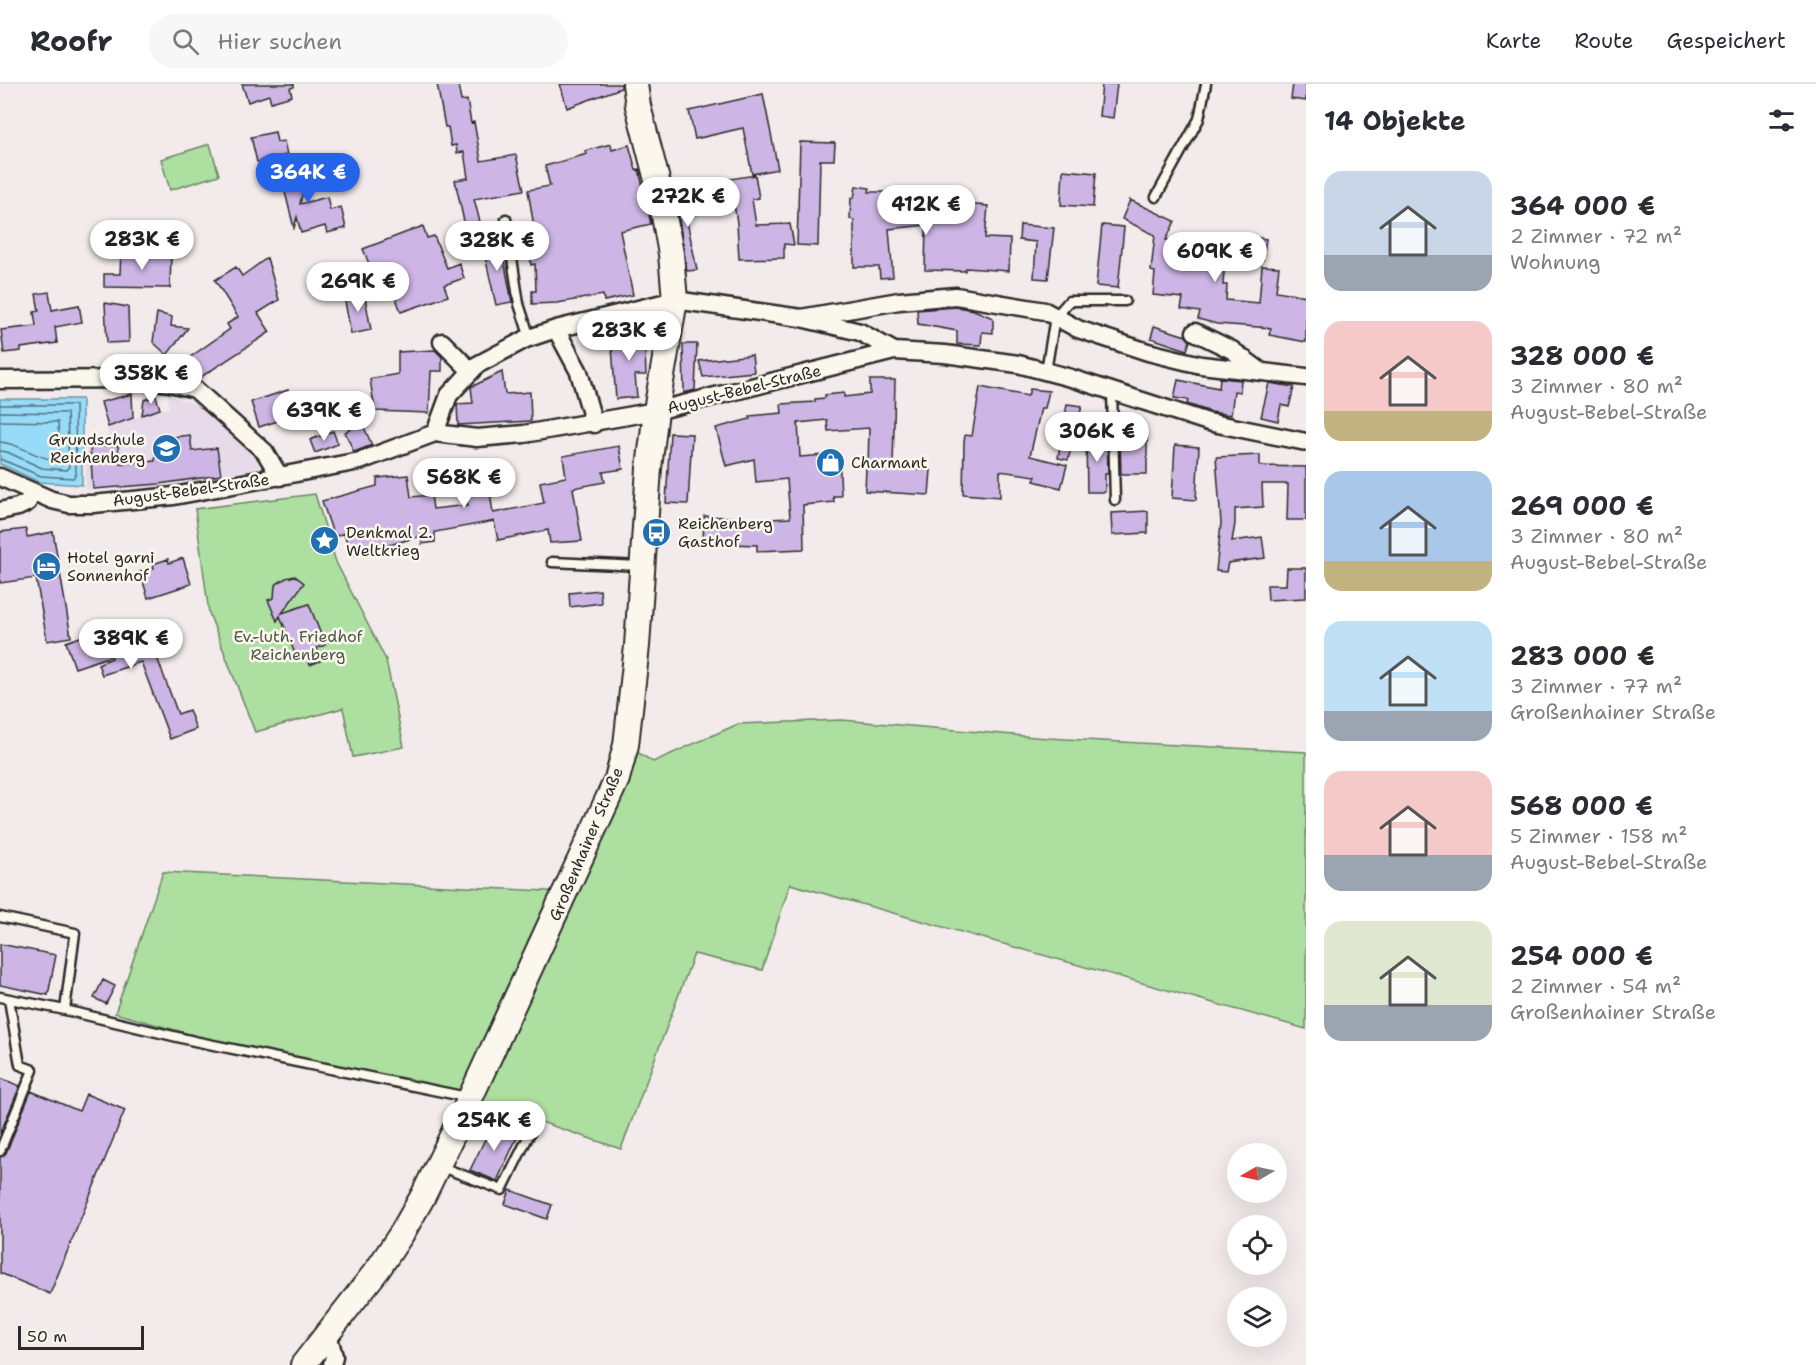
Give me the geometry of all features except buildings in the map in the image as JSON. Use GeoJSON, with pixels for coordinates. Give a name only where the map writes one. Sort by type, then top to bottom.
{"type":"FeatureCollection","features":[{"type":"Feature","properties":{"kind":"street","name":"Großenhainer Straße"},"geometry":{"type":"LineString","coordinates":[[303,1365],[378,1269],[402,1233],[438,1166],[617,779],[626,745],[637,646],[649,468],[675,300],[671,254],[659,188],[638,106],[635,84]]}},
{"type":"Feature","properties":{"kind":"street","name":"August-Bebel-Straße"},"geometry":{"type":"LineString","coordinates":[[801,318],[899,301],[956,296],[1045,311],[1078,329],[1148,352],[1201,365],[1306,377]]}},
{"type":"Feature","properties":{"kind":"street","name":"August-Bebel-Straße"},"geometry":{"type":"LineString","coordinates":[[435,433],[449,395],[477,364],[530,338],[556,329],[675,300],[801,318],[860,333],[894,351]]}},
{"type":"Feature","properties":{"kind":"street"},"geometry":{"type":"LineString","coordinates":[[556,329],[579,372],[594,424]]}},
{"type":"Feature","properties":{"kind":"street","name":"August-Bebel-Straße"},"geometry":{"type":"LineString","coordinates":[[1195,332],[1232,350],[1260,370]]}},
{"type":"Feature","properties":{"kind":"street"},"geometry":{"type":"LineString","coordinates":[[442,342],[470,370]]}},
{"type":"Feature","properties":{"kind":"street","name":"August-Bebel-Straße"},"geometry":{"type":"LineString","coordinates":[[0,477],[52,500],[69,504],[93,504],[174,496],[360,461],[435,433],[477,438],[594,424],[656,411],[894,351],[945,354],[1018,364],[1208,422],[1306,442]]}},
{"type":"Feature","properties":{"kind":"street","name":"August-Bebel-Straße"},"geometry":{"type":"LineString","coordinates":[[0,380],[139,379],[170,382],[195,389],[265,452],[280,477]]}},
{"type":"Feature","properties":{"kind":"street"},"geometry":{"type":"LineString","coordinates":[[0,511],[28,502],[32,491]]}},
{"type":"Feature","properties":{"kind":"street"},"geometry":{"type":"LineString","coordinates":[[328,1334],[334,1356],[332,1365]]}},
{"type":"Feature","properties":{"kind":"lane"},"geometry":{"type":"LineString","coordinates":[[1156,197],[1198,119],[1206,84]]}},
{"type":"Feature","properties":{"kind":"lane"},"geometry":{"type":"LineString","coordinates":[[506,219],[519,304],[530,338]]}},
{"type":"Feature","properties":{"kind":"lane"},"geometry":{"type":"LineString","coordinates":[[1046,371],[1055,317],[1069,301],[1125,301]]}},
{"type":"Feature","properties":{"kind":"lane"},"geometry":{"type":"LineString","coordinates":[[1112,392],[1115,500]]}},
{"type":"Feature","properties":{"kind":"lane"},"geometry":{"type":"LineString","coordinates":[[552,562],[642,566]]}},
{"type":"Feature","properties":{"kind":"lane"},"geometry":{"type":"LineString","coordinates":[[0,916],[75,933],[65,1010]]}},
{"type":"Feature","properties":{"kind":"lane"},"geometry":{"type":"LineString","coordinates":[[0,1151],[33,1070],[20,1065],[5,998],[469,1101],[531,1131],[502,1190],[438,1166]]}},
{"type":"Feature","properties":{"kind":"shaded area","name":"Grundschule Reichenberg"},"geometry":{"type":"Polygon","coordinates":[[[168,395],[200,406],[262,464],[256,472],[154,487],[86,490],[86,440],[108,441],[108,427],[160,409],[169,409],[168,395]]]}},
{"type":"Feature","properties":{"kind":"green space"},"geometry":{"type":"Polygon","coordinates":[[[210,144],[219,175],[170,190],[161,159],[210,144]]]}},
{"type":"Feature","properties":{"kind":"green space","name":"Ev.-luth. Friedhof Reichenberg"},"geometry":{"type":"Polygon","coordinates":[[[315,494],[336,562],[386,660],[404,747],[353,757],[343,708],[255,732],[209,613],[195,509],[315,494]]]}},
{"type":"Feature","properties":{"kind":"green space"},"geometry":{"type":"Polygon","coordinates":[[[842,720],[1047,738],[1306,752],[1306,1029],[790,884],[762,970],[694,954],[621,1149],[470,1098],[260,1054],[115,1013],[163,872],[566,892],[626,745],[653,762],[738,724],[842,720]]]}},
{"type":"Feature","properties":{"kind":"water"},"geometry":{"type":"Polygon","coordinates":[[[0,399],[82,399],[82,485],[39,482],[0,464],[0,399]]]}},
{"type":"Feature","properties":{"kind":"place","name":"Grundschule Reichenberg"},"geometry":{"type":"Point","coordinates":[166,448]}},
{"type":"Feature","properties":{"kind":"place","name":"Charmant"},"geometry":{"type":"Point","coordinates":[830,462]}},
{"type":"Feature","properties":{"kind":"place","name":"Reichenberg Gasthof"},"geometry":{"type":"Point","coordinates":[657,532]}},
{"type":"Feature","properties":{"kind":"place","name":"Denkmal 2. Weltkrieg"},"geometry":{"type":"Point","coordinates":[325,541]}},
{"type":"Feature","properties":{"kind":"place","name":"Hotel garni Sonnenhof"},"geometry":{"type":"Point","coordinates":[46,566]}}]}
